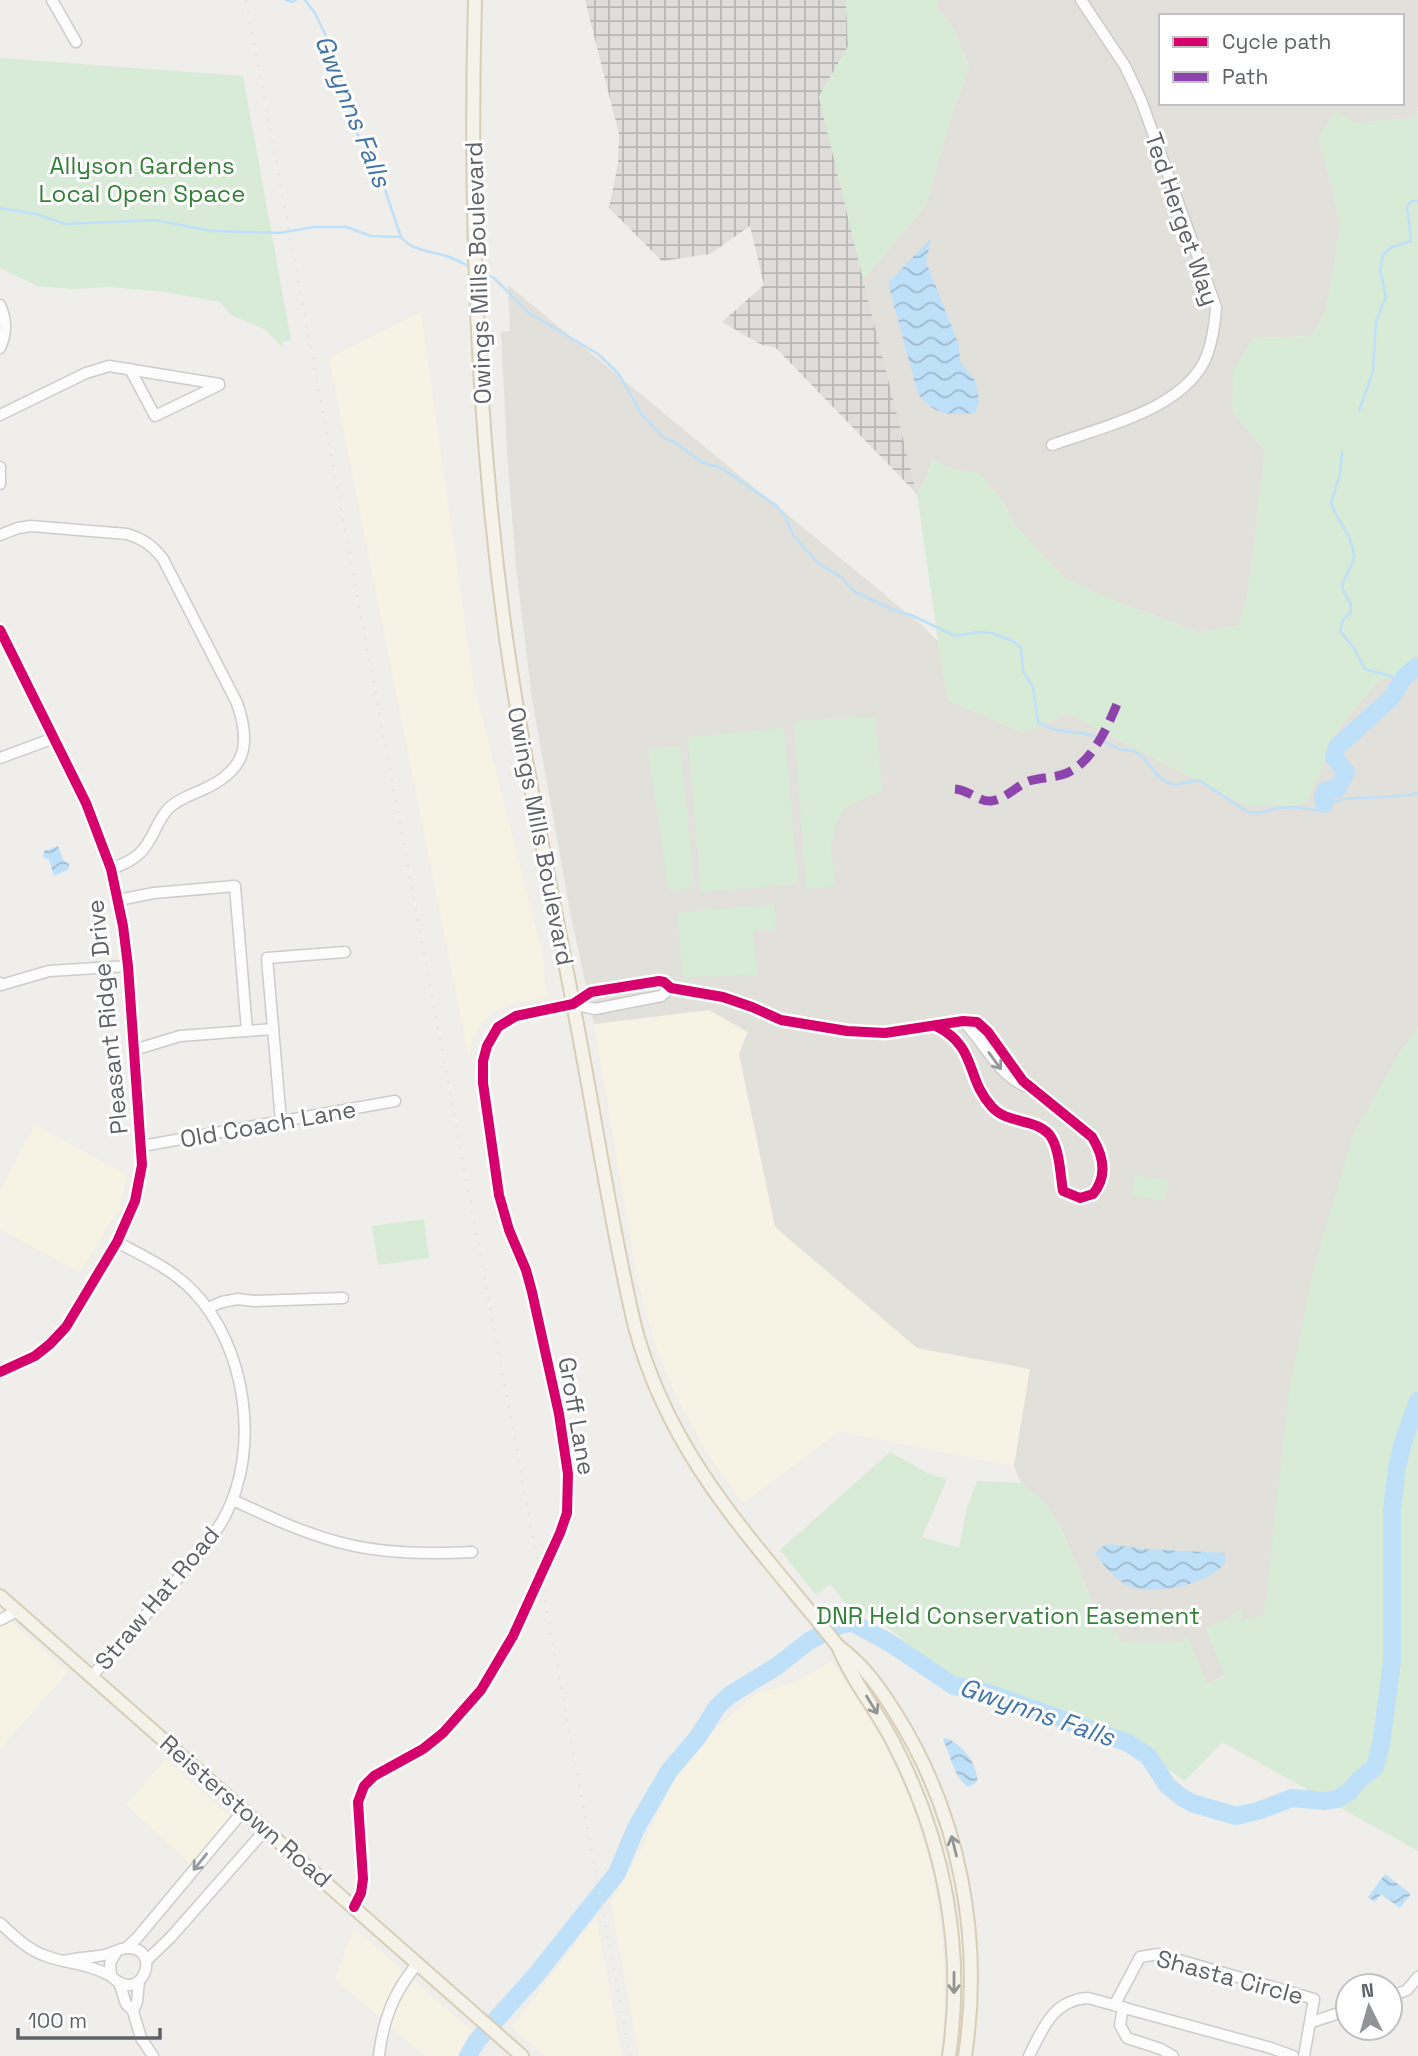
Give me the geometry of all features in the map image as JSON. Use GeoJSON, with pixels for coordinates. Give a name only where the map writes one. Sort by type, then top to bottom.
{"type":"FeatureCollection","features":[{"type":"Feature","properties":{"kind":"main road","name":"Owings Mills Boulevard"},"geometry":{"type":"LineString","coordinates":[[475,0],[474,256],[489,489],[507,639],[527,768],[632,1312],[652,1380],[679,1437],[706,1481],[838,1646],[862,1665],[902,1724],[928,1774],[950,1831],[963,1887],[971,1990],[965,2056]]}},
{"type":"Feature","properties":{"kind":"main road","name":"Reisterstown Road"},"geometry":{"type":"LineString","coordinates":[[0,1596],[522,2056]]}},
{"type":"Feature","properties":{"kind":"main road","name":"Owings Mills Boulevard"},"geometry":{"type":"LineString","coordinates":[[838,1646],[847,1668],[881,1719],[905,1767],[926,1816],[939,1859],[950,1915],[954,1957],[949,2056]]}},
{"type":"Feature","properties":{"kind":"street"},"geometry":{"type":"LineString","coordinates":[[52,0],[76,42]]}},
{"type":"Feature","properties":{"kind":"street","name":"Ted Herget Way"},"geometry":{"type":"LineString","coordinates":[[1052,445],[1150,409],[1177,393],[1195,375],[1206,357],[1216,307],[1141,100],[1125,66],[1081,0]]}},
{"type":"Feature","properties":{"kind":"street"},"geometry":{"type":"LineString","coordinates":[[0,305],[6,328],[0,348]]}},
{"type":"Feature","properties":{"kind":"street"},"geometry":{"type":"LineString","coordinates":[[0,415],[97,368],[109,366],[130,369],[219,384],[155,416],[130,369]]}},
{"type":"Feature","properties":{"kind":"street"},"geometry":{"type":"LineString","coordinates":[[0,467],[0,484]]}},
{"type":"Feature","properties":{"kind":"street"},"geometry":{"type":"LineString","coordinates":[[0,535],[31,526],[127,534],[153,546],[169,570],[242,717],[244,746],[236,767],[228,777],[174,803],[160,818],[140,853],[111,869]]}},
{"type":"Feature","properties":{"kind":"street","name":"Pleasant Ridge Drive"},"geometry":{"type":"LineString","coordinates":[[0,629],[86,803],[111,869],[128,966],[142,1146],[140,1183],[117,1242],[66,1327],[34,1356],[0,1372]]}},
{"type":"Feature","properties":{"kind":"street"},"geometry":{"type":"LineString","coordinates":[[0,758],[54,738]]}},
{"type":"Feature","properties":{"kind":"street"},"geometry":{"type":"LineString","coordinates":[[118,900],[154,892],[235,886],[247,1031]]}},
{"type":"Feature","properties":{"kind":"street"},"geometry":{"type":"LineString","coordinates":[[281,1121],[267,958],[345,951]]}},
{"type":"Feature","properties":{"kind":"street"},"geometry":{"type":"LineString","coordinates":[[0,983],[1,985],[49,971],[128,966]]}},
{"type":"Feature","properties":{"kind":"street"},"geometry":{"type":"LineString","coordinates":[[573,1004],[591,992],[659,981],[671,988],[723,997],[781,1020],[847,1031],[885,1033],[971,1020],[981,1024],[1015,1071],[1035,1091],[1091,1137],[1098,1148],[1103,1170],[1098,1189],[1087,1197],[1080,1198],[1063,1191],[1055,1145],[1051,1137],[1039,1127],[1002,1117],[996,1112],[984,1097],[965,1050],[948,1032],[936,1026]]}},
{"type":"Feature","properties":{"kind":"street"},"geometry":{"type":"LineString","coordinates":[[636,984],[638,1000]]}},
{"type":"Feature","properties":{"kind":"street"},"geometry":{"type":"LineString","coordinates":[[573,1004],[595,1009],[661,996],[671,988]]}},
{"type":"Feature","properties":{"kind":"street","name":"Groff Lane"},"geometry":{"type":"LineString","coordinates":[[354,1907],[361,1893],[363,1879],[358,1802],[364,1786],[374,1776],[423,1749],[443,1733],[481,1690],[513,1636],[567,1513],[568,1474],[559,1414],[533,1292],[509,1230],[499,1195],[482,1068],[490,1039],[503,1022],[516,1016],[573,1004]]}},
{"type":"Feature","properties":{"kind":"street"},"geometry":{"type":"LineString","coordinates":[[134,1050],[180,1036],[273,1029]]}},
{"type":"Feature","properties":{"kind":"street","name":"Old Coach Lane"},"geometry":{"type":"LineString","coordinates":[[142,1146],[395,1101]]}},
{"type":"Feature","properties":{"kind":"street","name":"Straw Hat Road"},"geometry":{"type":"LineString","coordinates":[[92,1676],[191,1564],[217,1530],[233,1500],[243,1456],[243,1412],[234,1362],[208,1308],[176,1276],[117,1242]]}},
{"type":"Feature","properties":{"kind":"street"},"geometry":{"type":"LineString","coordinates":[[208,1308],[222,1301],[238,1299],[254,1301],[343,1298]]}},
{"type":"Feature","properties":{"kind":"street"},"geometry":{"type":"LineString","coordinates":[[233,1500],[279,1522],[339,1543],[395,1551],[472,1552]]}},
{"type":"Feature","properties":{"kind":"street"},"geometry":{"type":"LineString","coordinates":[[0,1620],[17,1611]]}},
{"type":"Feature","properties":{"kind":"street"},"geometry":{"type":"LineString","coordinates":[[153,2056],[141,2038],[133,2011],[126,2004],[110,1963],[122,1949],[137,1938],[244,1810]]}},
{"type":"Feature","properties":{"kind":"street"},"geometry":{"type":"LineString","coordinates":[[146,1961],[171,1937],[266,1829]]}},
{"type":"Feature","properties":{"kind":"street"},"geometry":{"type":"LineString","coordinates":[[0,1923],[30,1949],[43,1956],[65,1961],[92,1967],[130,1985],[139,1981],[146,1972],[146,1961],[140,1952],[122,1949],[65,1961]]}},
{"type":"Feature","properties":{"kind":"street","name":"Shasta Circle"},"geometry":{"type":"LineString","coordinates":[[1119,2005],[1140,1957],[1158,1954],[1314,1999],[1304,2056]]}},
{"type":"Feature","properties":{"kind":"street"},"geometry":{"type":"LineString","coordinates":[[380,2056],[382,2033],[392,2000],[417,1964]]}},
{"type":"Feature","properties":{"kind":"street"},"geometry":{"type":"LineString","coordinates":[[1404,1991],[1418,1977]]}},
{"type":"Feature","properties":{"kind":"street"},"geometry":{"type":"LineString","coordinates":[[133,2011],[137,2002],[139,1981]]}},
{"type":"Feature","properties":{"kind":"street"},"geometry":{"type":"LineString","coordinates":[[1028,2056],[1057,2008],[1076,1999],[1088,1998],[1293,2056]]}},
{"type":"Feature","properties":{"kind":"street"},"geometry":{"type":"LineString","coordinates":[[1119,2005],[1120,2025],[1127,2038],[1161,2049],[1172,2056]]}},
{"type":"Feature","properties":{"kind":"street"},"geometry":{"type":"LineString","coordinates":[[1312,2022],[1334,2015]]}},
{"type":"Feature","properties":{"kind":"shaded area"},"geometry":{"type":"Polygon","coordinates":[[[585,0],[846,0],[848,46],[819,97],[917,494],[775,347],[762,345],[722,322],[764,285],[750,226],[710,254],[662,261],[609,208],[618,164],[619,134],[585,0]]]}},
{"type":"Feature","properties":{"kind":"shaded area"},"geometry":{"type":"Polygon","coordinates":[[[940,0],[1418,0],[1418,111],[1412,118],[1356,123],[1319,137],[1341,225],[1326,310],[1312,336],[1253,338],[1232,411],[1265,451],[1249,589],[1239,626],[1199,632],[1114,601],[1064,578],[1014,525],[1003,501],[978,473],[947,468],[933,459],[917,494],[863,280],[926,205],[949,123],[969,67],[953,28],[936,6],[940,0]]]}},
{"type":"Feature","properties":{"kind":"shaded area"},"geometry":{"type":"Polygon","coordinates":[[[508,285],[918,622],[938,641],[948,700],[1022,732],[1069,714],[1247,806],[1305,804],[1340,726],[1378,681],[1418,669],[1418,1027],[1397,1057],[1264,1617],[1248,1618],[1242,1623],[1242,1609],[1228,1619],[1206,1628],[1225,1676],[1207,1684],[1180,1641],[1122,1641],[1091,1599],[1061,1528],[1043,1501],[1021,1483],[1014,1466],[1030,1369],[917,1348],[775,1227],[739,1054],[748,1032],[709,1010],[594,1024],[570,911],[532,699],[516,567],[501,332],[510,331],[508,285]]]}},
{"type":"Feature","properties":{"kind":"shaded area"},"geometry":{"type":"Polygon","coordinates":[[[421,312],[473,682],[542,952],[547,998],[513,1003],[492,1013],[473,1036],[469,1058],[329,358],[421,312]]]}},
{"type":"Feature","properties":{"kind":"shaded area"},"geometry":{"type":"Polygon","coordinates":[[[709,1010],[748,1033],[744,1040],[917,1348],[1030,1369],[1014,1466],[839,1431],[743,1503],[707,1453],[675,1394],[655,1345],[637,1276],[594,1024],[709,1010]]]}},
{"type":"Feature","properties":{"kind":"shaded area"},"geometry":{"type":"Polygon","coordinates":[[[35,1125],[127,1175],[120,1207],[80,1272],[0,1229],[0,1190],[35,1125]]]}},
{"type":"Feature","properties":{"kind":"shaded area"},"geometry":{"type":"Polygon","coordinates":[[[0,1612],[68,1672],[0,1749],[0,1612]]]}},
{"type":"Feature","properties":{"kind":"shaded area"},"geometry":{"type":"Polygon","coordinates":[[[832,1661],[881,1737],[911,1803],[933,1874],[943,1949],[944,2018],[940,2056],[639,2056],[611,1903],[639,1854],[674,1778],[706,1738],[757,1693],[794,1683],[832,1661]]]}},
{"type":"Feature","properties":{"kind":"shaded area"},"geometry":{"type":"Polygon","coordinates":[[[166,1759],[229,1816],[191,1864],[126,1805],[166,1759]]]}},
{"type":"Feature","properties":{"kind":"shaded area"},"geometry":{"type":"Polygon","coordinates":[[[596,1917],[622,2056],[545,2056],[512,2027],[596,1917]]]}},
{"type":"Feature","properties":{"kind":"shaded area"},"geometry":{"type":"Polygon","coordinates":[[[354,1928],[471,2030],[458,2056],[425,2056],[335,1979],[354,1928]]]}},
{"type":"Feature","properties":{"kind":"green space"},"geometry":{"type":"Polygon","coordinates":[[[846,0],[940,0],[936,7],[953,28],[969,67],[949,123],[926,205],[863,280],[819,97],[848,46],[846,0]]]}},
{"type":"Feature","properties":{"kind":"green space","name":"Allyson Gardens Local Open Space"},"geometry":{"type":"Polygon","coordinates":[[[0,58],[243,76],[291,340],[282,342],[283,348],[264,329],[231,315],[220,302],[166,292],[111,287],[72,289],[37,286],[0,268],[0,58]]]}},
{"type":"Feature","properties":{"kind":"green space"},"geometry":{"type":"Polygon","coordinates":[[[1335,110],[1356,123],[1412,118],[1418,111],[1418,669],[1378,681],[1340,726],[1305,804],[1247,806],[1069,714],[1022,732],[948,700],[917,494],[933,459],[947,468],[978,473],[1003,501],[1014,525],[1065,578],[1114,601],[1198,632],[1239,626],[1249,589],[1265,451],[1232,411],[1233,371],[1253,338],[1312,336],[1326,310],[1341,225],[1319,137],[1335,110]]]}},
{"type":"Feature","properties":{"kind":"green space"},"geometry":{"type":"Polygon","coordinates":[[[875,717],[882,790],[846,807],[836,822],[831,847],[835,886],[806,889],[794,721],[875,717]]]}},
{"type":"Feature","properties":{"kind":"green space"},"geometry":{"type":"Polygon","coordinates":[[[784,728],[798,884],[701,892],[688,737],[784,728]]]}},
{"type":"Feature","properties":{"kind":"green space"},"geometry":{"type":"Polygon","coordinates":[[[680,746],[695,888],[669,890],[648,749],[680,746]]]}},
{"type":"Feature","properties":{"kind":"green space"},"geometry":{"type":"Polygon","coordinates":[[[774,904],[776,929],[753,930],[757,975],[683,977],[677,913],[774,904]]]}},
{"type":"Feature","properties":{"kind":"green space","name":"DNR Held Conservation Easement"},"geometry":{"type":"Polygon","coordinates":[[[1418,1027],[1418,1851],[1222,1742],[1185,1781],[1140,1750],[1099,1728],[994,1697],[955,1692],[899,1636],[866,1613],[855,1615],[830,1584],[816,1595],[780,1550],[890,1452],[927,1473],[947,1479],[922,1537],[959,1548],[966,1511],[977,1481],[1021,1483],[1043,1501],[1061,1528],[1091,1599],[1122,1641],[1180,1641],[1188,1637],[1207,1684],[1225,1677],[1206,1628],[1228,1619],[1243,1608],[1242,1622],[1248,1618],[1264,1616],[1289,1392],[1313,1271],[1353,1135],[1397,1057],[1418,1027]]]}},
{"type":"Feature","properties":{"kind":"green space"},"geometry":{"type":"Polygon","coordinates":[[[1135,1175],[1168,1181],[1164,1201],[1132,1195],[1135,1175]]]}},
{"type":"Feature","properties":{"kind":"green space"},"geometry":{"type":"Polygon","coordinates":[[[424,1219],[429,1258],[378,1265],[372,1226],[424,1219]]]}},
{"type":"Feature","properties":{"kind":"water"},"geometry":{"type":"Polygon","coordinates":[[[931,238],[926,262],[959,345],[960,361],[976,382],[979,403],[975,413],[957,414],[937,410],[918,394],[888,283],[931,238]]]}},
{"type":"Feature","properties":{"kind":"water"},"geometry":{"type":"Polygon","coordinates":[[[58,846],[63,860],[69,864],[68,870],[54,876],[49,860],[43,857],[44,851],[58,846]]]}},
{"type":"Feature","properties":{"kind":"water"},"geometry":{"type":"Polygon","coordinates":[[[1108,1544],[1144,1549],[1225,1553],[1225,1563],[1207,1577],[1195,1582],[1155,1590],[1143,1589],[1121,1581],[1095,1554],[1108,1544]]]}},
{"type":"Feature","properties":{"kind":"water"},"geometry":{"type":"Polygon","coordinates":[[[945,1738],[957,1744],[968,1755],[977,1775],[977,1782],[968,1787],[959,1778],[943,1740],[945,1738]]]}},
{"type":"Feature","properties":{"kind":"water"},"geometry":{"type":"Polygon","coordinates":[[[1385,1874],[1411,1894],[1400,1908],[1381,1894],[1375,1902],[1368,1897],[1385,1874]]]}},
{"type":"Feature","properties":{"kind":"waterway","name":"Gwynns Falls"},"geometry":{"type":"LineString","coordinates":[[286,0],[296,0]]}},
{"type":"Feature","properties":{"kind":"waterway","name":"Gwynns Falls"},"geometry":{"type":"LineString","coordinates":[[305,0],[315,13],[332,49],[355,130],[377,166],[401,237],[418,249],[449,257],[471,267]]}},
{"type":"Feature","properties":{"kind":"waterway"},"geometry":{"type":"LineString","coordinates":[[1359,411],[1373,371],[1376,321],[1386,297],[1380,270],[1383,255],[1392,247],[1411,241],[1407,206],[1412,201],[1418,201]]}},
{"type":"Feature","properties":{"kind":"waterway"},"geometry":{"type":"LineString","coordinates":[[0,208],[36,214],[65,224],[155,220],[212,231],[279,233],[314,227],[346,227],[371,236],[400,237]]}},
{"type":"Feature","properties":{"kind":"waterway","name":"Gwynns Falls"},"geometry":{"type":"LineString","coordinates":[[480,271],[494,278],[529,313],[598,354],[619,374],[641,414],[664,438],[676,443],[701,462],[721,468],[777,506],[785,516],[793,535],[818,563],[841,577],[855,592],[955,636],[991,633],[1013,641],[1021,648],[1023,671],[1033,687],[1038,722],[1044,726],[1091,735],[1117,748],[1136,752],[1167,782],[1176,784],[1200,781],[1248,812],[1294,807],[1316,810],[1338,800],[1418,793]]}},
{"type":"Feature","properties":{"kind":"waterway"},"geometry":{"type":"LineString","coordinates":[[1342,452],[1340,474],[1331,503],[1350,541],[1354,559],[1342,587],[1351,604],[1350,614],[1344,618],[1340,631],[1354,648],[1365,669],[1397,678],[1399,688]]}},
{"type":"Feature","properties":{"kind":"waterway","name":"Gwynns Falls"},"geometry":{"type":"LineString","coordinates":[[1324,804],[1323,796],[1326,790],[1337,789],[1346,772],[1334,757],[1337,747],[1391,698],[1405,676],[1418,666]]}},
{"type":"Feature","properties":{"kind":"waterway","name":"Gwynns Falls"},"geometry":{"type":"LineString","coordinates":[[468,2056],[476,2042],[536,1975],[617,1873],[636,1828],[669,1771],[698,1737],[717,1707],[730,1695],[777,1666],[809,1641],[842,1624],[853,1623],[890,1643],[954,1686],[980,1690],[1128,1743],[1148,1756],[1167,1785],[1192,1803],[1236,1816],[1292,1798],[1324,1801],[1337,1799],[1349,1792],[1375,1767],[1381,1744],[1392,1663],[1392,1510],[1402,1445],[1418,1401]]}},
{"type":"Feature","properties":{"kind":"railway"},"geometry":{"type":"LineString","coordinates":[[246,0],[630,2056]]}},
{"type":"Feature","properties":{"kind":"marked path"},"geometry":{"type":"LineString","coordinates":[[955,789],[991,801],[1029,781],[1067,773],[1091,753],[1117,704]]}},
{"type":"Feature","properties":{"kind":"cycle path"},"geometry":{"type":"LineString","coordinates":[[0,630],[86,803],[111,869],[128,966],[142,1165],[135,1201],[117,1242],[66,1327],[35,1356],[0,1372]]}},
{"type":"Feature","properties":{"kind":"cycle path"},"geometry":{"type":"LineString","coordinates":[[354,1907],[361,1893],[363,1879],[358,1802],[364,1786],[374,1776],[423,1749],[443,1733],[481,1690],[513,1636],[567,1513],[568,1474],[559,1414],[526,1270],[509,1230],[499,1195],[483,1083],[483,1061],[487,1046],[498,1027],[516,1016],[573,1004],[591,992],[659,981],[671,988],[723,997],[781,1020],[847,1031],[885,1033],[963,1021],[977,1022],[988,1032],[1023,1081],[1092,1137],[1102,1166],[1101,1180],[1093,1194],[1080,1198],[1063,1191],[1057,1154],[1049,1134],[1036,1125],[1005,1116],[992,1107],[978,1085],[959,1043],[936,1026]]}}]}
